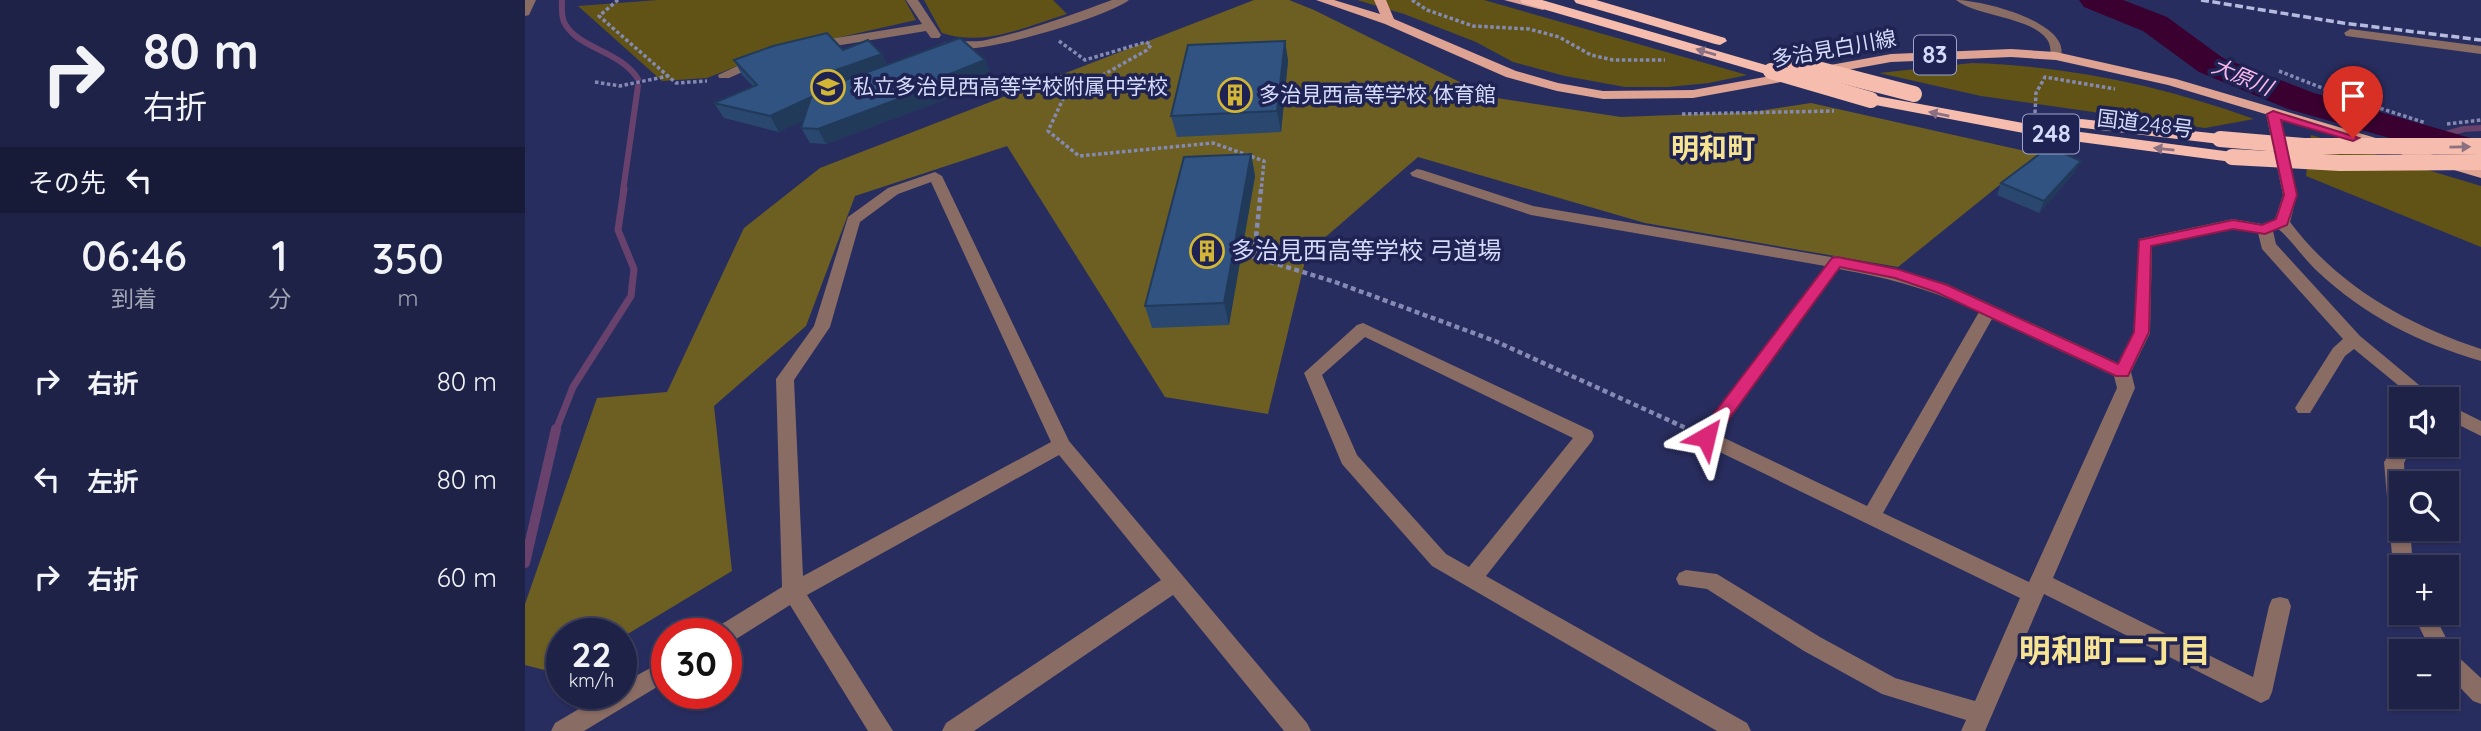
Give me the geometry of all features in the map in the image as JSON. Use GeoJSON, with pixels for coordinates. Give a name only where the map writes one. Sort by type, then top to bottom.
{"type":"FeatureCollection","features":[{"type":"Feature","properties":{"kind":"highway","name":"国道248号"},"geometry":{"type":"LineString","coordinates":[[1527,0],[1871,100],[1994,124],[2118,145],[2232,157],[2340,163],[2481,162]]}},
{"type":"Feature","properties":{"kind":"highway","name":"国道248号"},"geometry":{"type":"LineString","coordinates":[[1581,0],[1794,63],[1914,94],[2035,118],[2144,133],[2304,146],[2481,146]]}},
{"type":"Feature","properties":{"kind":"main road","name":"多治見白川線"},"geometry":{"type":"LineString","coordinates":[[1322,0],[1389,21],[1511,74],[1557,87],[1603,95],[1693,94],[1891,58],[1973,53],[2056,56],[2171,82],[2481,174]]}},
{"type":"Feature","properties":{"kind":"main road"},"geometry":{"type":"LineString","coordinates":[[1380,0],[1389,21]]}},
{"type":"Feature","properties":{"kind":"main road"},"geometry":{"type":"LineString","coordinates":[[1510,0],[1560,10]]}},
{"type":"Feature","properties":{"kind":"street"},"geometry":{"type":"LineString","coordinates":[[525,12],[530,0]]}},
{"type":"Feature","properties":{"kind":"street"},"geometry":{"type":"LineString","coordinates":[[912,0],[929,26],[939,50],[983,45],[1044,29],[1123,0]]}},
{"type":"Feature","properties":{"kind":"street"},"geometry":{"type":"LineString","coordinates":[[1962,0],[2047,32],[2057,45],[2056,56]]}},
{"type":"Feature","properties":{"kind":"street"},"geometry":{"type":"LineString","coordinates":[[791,51],[832,41],[929,26]]}},
{"type":"Feature","properties":{"kind":"street"},"geometry":{"type":"LineString","coordinates":[[2350,33],[2481,50]]}},
{"type":"Feature","properties":{"kind":"street"},"geometry":{"type":"LineString","coordinates":[[724,75],[778,54]]}},
{"type":"Feature","properties":{"kind":"street"},"geometry":{"type":"LineString","coordinates":[[2273,114],[2290,195],[2273,226],[2268,245],[2354,340],[2411,387]]}},
{"type":"Feature","properties":{"kind":"street"},"geometry":{"type":"LineString","coordinates":[[1417,173],[1531,210],[1837,261],[1897,274],[1941,288],[2122,372]]}},
{"type":"Feature","properties":{"kind":"street"},"geometry":{"type":"LineString","coordinates":[[881,731],[793,592],[785,379],[823,327],[853,220],[893,191],[935,176],[1062,445],[1299,731]]}},
{"type":"Feature","properties":{"kind":"street"},"geometry":{"type":"LineString","coordinates":[[1686,579],[1710,580],[1812,644],[1890,687],[1976,722],[2126,388],[2122,372],[2142,332],[2144,243],[2233,224],[2273,226],[2294,240],[2383,314],[2411,330],[2481,355]]}},
{"type":"Feature","properties":{"kind":"street"},"geometry":{"type":"LineString","coordinates":[[1837,261],[1706,437],[1871,517],[2037,588],[2261,692],[2280,606]]}},
{"type":"Feature","properties":{"kind":"street"},"geometry":{"type":"LineString","coordinates":[[1871,517],[1989,310]]}},
{"type":"Feature","properties":{"kind":"street"},"geometry":{"type":"LineString","coordinates":[[1473,578],[1585,436],[1363,329],[1313,373],[1349,459],[1439,559],[1739,731]]}},
{"type":"Feature","properties":{"kind":"street"},"geometry":{"type":"LineString","coordinates":[[2304,408],[2339,352],[2354,340]]}},
{"type":"Feature","properties":{"kind":"street"},"geometry":{"type":"LineString","coordinates":[[2459,417],[2481,429]]}},
{"type":"Feature","properties":{"kind":"street"},"geometry":{"type":"LineString","coordinates":[[742,624],[793,592],[1062,445]]}},
{"type":"Feature","properties":{"kind":"street"},"geometry":{"type":"LineString","coordinates":[[2397,457],[2394,462],[2402,555]]}},
{"type":"Feature","properties":{"kind":"street"},"geometry":{"type":"LineString","coordinates":[[954,731],[1175,582]]}},
{"type":"Feature","properties":{"kind":"street"},"geometry":{"type":"LineString","coordinates":[[2459,671],[2481,692]]}},
{"type":"Feature","properties":{"kind":"street"},"geometry":{"type":"LineString","coordinates":[[563,731],[651,678]]}},
{"type":"Feature","properties":{"kind":"path"},"geometry":{"type":"LineString","coordinates":[[618,0],[599,16],[676,83],[703,83],[724,75]]}},
{"type":"Feature","properties":{"kind":"path"},"geometry":{"type":"LineString","coordinates":[[1412,0],[1427,10],[1455,21],[1473,26],[1539,32],[1559,37],[1591,55],[1602,58],[1667,60]]}},
{"type":"Feature","properties":{"kind":"path"},"geometry":{"type":"LineString","coordinates":[[1053,37],[1085,60],[1135,44],[1146,42],[1151,45],[1147,50],[1065,97],[1048,131],[1079,156],[1213,144],[1263,161],[1254,257],[1335,282],[1495,341],[1706,437]]}},
{"type":"Feature","properties":{"kind":"path"},"geometry":{"type":"LineString","coordinates":[[2279,71],[2428,124]]}},
{"type":"Feature","properties":{"kind":"path"},"geometry":{"type":"LineString","coordinates":[[595,82],[619,86],[669,76]]}},
{"type":"Feature","properties":{"kind":"path"},"geometry":{"type":"LineString","coordinates":[[2035,118],[2036,93],[2045,77],[2118,90]]}},
{"type":"Feature","properties":{"kind":"path"},"geometry":{"type":"LineString","coordinates":[[1669,113],[1839,111]]}},
{"type":"Feature","properties":{"kind":"path"},"geometry":{"type":"LineString","coordinates":[[2441,128],[2456,121],[2481,120]]}},
{"type":"Feature","properties":{"kind":"shaded area"},"geometry":{"type":"Polygon","coordinates":[[[658,0],[905,0],[916,20],[770,53],[707,78],[662,81],[578,6],[658,0]]]}},
{"type":"Feature","properties":{"kind":"shaded area"},"geometry":{"type":"Polygon","coordinates":[[[924,0],[1053,0],[1067,14],[1005,34],[958,37],[942,33],[924,0]]]}},
{"type":"Feature","properties":{"kind":"shaded area"},"geometry":{"type":"Polygon","coordinates":[[[1254,0],[1289,0],[1314,10],[1490,97],[1621,117],[1752,112],[1811,103],[2038,154],[1898,267],[1645,223],[1418,157],[1307,253],[1268,414],[1165,397],[1007,146],[855,196],[806,326],[714,406],[732,571],[637,628],[637,618],[546,618],[546,670],[525,665],[525,604],[597,398],[667,392],[744,228],[820,168],[1254,0]]]}},
{"type":"Feature","properties":{"kind":"shaded area"},"geometry":{"type":"Polygon","coordinates":[[[1357,0],[1484,0],[1747,75],[1709,83],[1668,87],[1625,87],[1565,76],[1513,62],[1476,42],[1404,14],[1357,0]]]}},
{"type":"Feature","properties":{"kind":"shaded area"},"geometry":{"type":"Polygon","coordinates":[[[1972,63],[2080,73],[2185,97],[2254,119],[2205,128],[1981,96],[1879,73],[1972,63]]]}},
{"type":"Feature","properties":{"kind":"shaded area"},"geometry":{"type":"Polygon","coordinates":[[[2311,135],[2481,186],[2481,247],[2306,176],[2311,135]]]}},
{"type":"Feature","properties":{"kind":"building"},"geometry":{"type":"Polygon","coordinates":[[[827,33],[843,50],[868,40],[882,54],[819,76],[818,86],[824,88],[960,38],[985,60],[947,75],[952,79],[818,129],[801,128],[811,97],[770,116],[714,103],[757,85],[734,60],[773,46],[827,33]]]}},
{"type":"Feature","properties":{"kind":"building","name":"多治見西高等学校 体育館"},"geometry":{"type":"Polygon","coordinates":[[[1285,41],[1277,111],[1171,116],[1188,45],[1285,41]]]}},
{"type":"Feature","properties":{"kind":"building"},"geometry":{"type":"Polygon","coordinates":[[[2049,147],[2081,161],[2044,201],[2001,183],[2049,147]]]}},
{"type":"Feature","properties":{"kind":"building","name":"多治見西高等学校 弓道場"},"geometry":{"type":"Polygon","coordinates":[[[1251,154],[1224,303],[1145,306],[1184,157],[1251,154]]]}},
{"type":"Feature","properties":{"kind":"waterway"},"geometry":{"type":"LineString","coordinates":[[562,0],[563,19],[570,31],[621,62],[638,79]]}},
{"type":"Feature","properties":{"kind":"waterway","name":"大原川"},"geometry":{"type":"LineString","coordinates":[[2095,0],[2155,24],[2211,65],[2301,101],[2481,153]]}},
{"type":"Feature","properties":{"kind":"waterway"},"geometry":{"type":"LineString","coordinates":[[623,191],[638,86]]}},
{"type":"Feature","properties":{"kind":"waterway"},"geometry":{"type":"LineString","coordinates":[[2431,138],[2464,129],[2481,128]]}},
{"type":"Feature","properties":{"kind":"waterway"},"geometry":{"type":"LineString","coordinates":[[556,430],[573,387],[631,296],[634,269],[618,230],[624,189]]}},
{"type":"Feature","properties":{"kind":"waterway"},"geometry":{"type":"LineString","coordinates":[[525,563],[556,429]]}},
{"type":"Feature","properties":{"kind":"railway"},"geometry":{"type":"LineString","coordinates":[[2201,0],[2343,23],[2481,40]]}},
{"type":"Feature","properties":{"kind":"place","name":"私立多治見西高等学校附属中学校"},"geometry":{"type":"Point","coordinates":[828,87]}},
{"type":"Feature","properties":{"kind":"place","name":"多治見西高等学校 体育館"},"geometry":{"type":"Point","coordinates":[1235,95]}},
{"type":"Feature","properties":{"kind":"place","name":"多治見西高等学校 弓道場"},"geometry":{"type":"Point","coordinates":[1207,251]}},
{"type":"Feature","properties":{"kind":"district","name":"明和町"},"geometry":{"type":"Point","coordinates":[1713,148]}},
{"type":"Feature","properties":{"kind":"district","name":"明和町二丁目"},"geometry":{"type":"Point","coordinates":[2115,651]}},
{"type":"Feature","properties":{"kind":"route"},"geometry":{"type":"LineString","coordinates":[[1706,437],[1837,261],[1897,274],[1941,288],[2122,372],[2142,332],[2144,243],[2233,224],[2265,229],[2282,222],[2290,195],[2289,178],[2273,114],[2353,138]]}}]}
